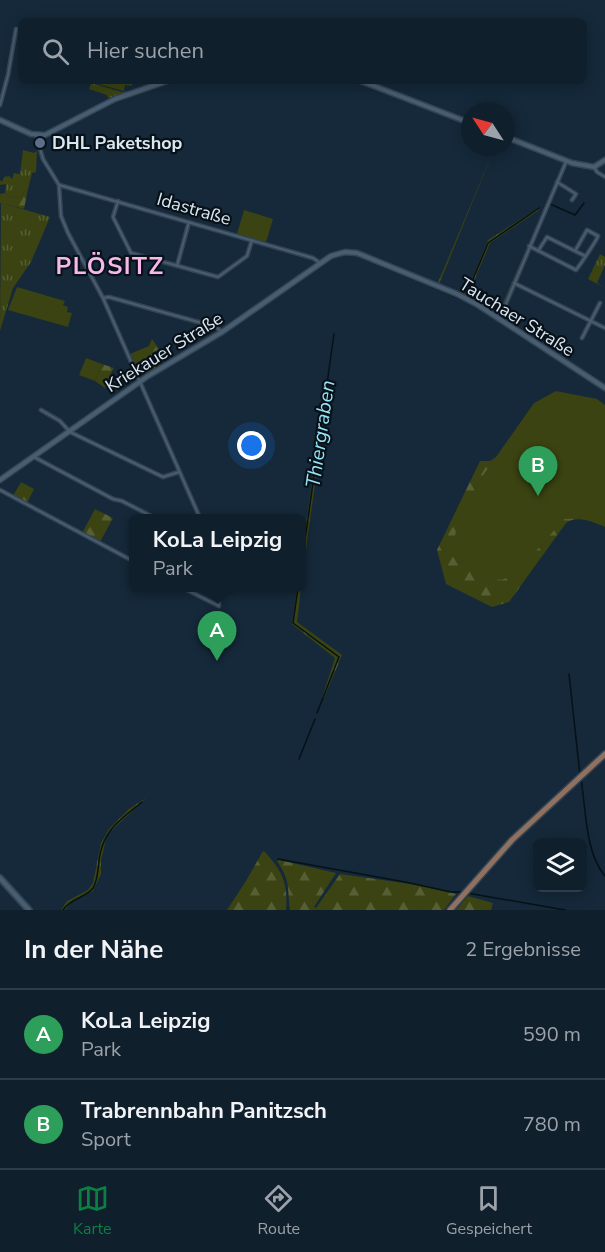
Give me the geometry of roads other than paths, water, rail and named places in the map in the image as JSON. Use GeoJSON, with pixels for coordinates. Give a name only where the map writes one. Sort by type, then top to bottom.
{"type":"FeatureCollection","features":[{"type":"Feature","properties":{"kind":"main road"},"geometry":{"type":"LineString","coordinates":[[450,910],[512,840],[605,754]]}},
{"type":"Feature","properties":{"kind":"main road"},"geometry":{"type":"LineString","coordinates":[[0,878],[29,910]]}},
{"type":"Feature","properties":{"kind":"street"},"geometry":{"type":"LineString","coordinates":[[0,105],[16,29]]}},
{"type":"Feature","properties":{"kind":"street"},"geometry":{"type":"LineString","coordinates":[[0,120],[36,135],[48,134],[115,99],[158,84]]}},
{"type":"Feature","properties":{"kind":"street"},"geometry":{"type":"LineString","coordinates":[[369,84],[461,120]]}},
{"type":"Feature","properties":{"kind":"street"},"geometry":{"type":"LineString","coordinates":[[36,135],[43,159],[59,185],[60,209],[64,224],[103,297],[138,382],[198,514]]}},
{"type":"Feature","properties":{"kind":"street"},"geometry":{"type":"LineString","coordinates":[[515,141],[566,161],[594,167],[605,160]]}},
{"type":"Feature","properties":{"kind":"street"},"geometry":{"type":"LineString","coordinates":[[499,320],[566,161]]}},
{"type":"Feature","properties":{"kind":"street"},"geometry":{"type":"LineString","coordinates":[[594,167],[605,177]]}},
{"type":"Feature","properties":{"kind":"street"},"geometry":{"type":"LineString","coordinates":[[557,182],[576,194],[572,201]]}},
{"type":"Feature","properties":{"kind":"street","name":"Idastraße"},"geometry":{"type":"LineString","coordinates":[[59,185],[313,258],[320,263]]}},
{"type":"Feature","properties":{"kind":"street"},"geometry":{"type":"LineString","coordinates":[[117,201],[113,217],[131,253],[218,277],[247,256],[252,240]]}},
{"type":"Feature","properties":{"kind":"street"},"geometry":{"type":"LineString","coordinates":[[177,266],[189,222]]}},
{"type":"Feature","properties":{"kind":"street"},"geometry":{"type":"LineString","coordinates":[[529,246],[576,270],[598,237],[590,231],[586,232],[575,251]]}},
{"type":"Feature","properties":{"kind":"street"},"geometry":{"type":"LineString","coordinates":[[538,251],[546,237],[585,256]]}},
{"type":"Feature","properties":{"kind":"street","name":"Kriekauer Straße"},"geometry":{"type":"LineString","coordinates":[[0,480],[138,382],[222,332],[320,263],[335,254],[345,252]]}},
{"type":"Feature","properties":{"kind":"street","name":"Tauchaer Straße"},"geometry":{"type":"LineString","coordinates":[[345,252],[366,256],[457,294],[605,388]]}},
{"type":"Feature","properties":{"kind":"street"},"geometry":{"type":"LineString","coordinates":[[514,283],[605,328]]}},
{"type":"Feature","properties":{"kind":"street"},"geometry":{"type":"LineString","coordinates":[[103,297],[216,327],[222,332]]}},
{"type":"Feature","properties":{"kind":"street"},"geometry":{"type":"LineString","coordinates":[[582,338],[600,303]]}},
{"type":"Feature","properties":{"kind":"street"},"geometry":{"type":"LineString","coordinates":[[41,410],[60,421],[69,431],[163,477],[179,472]]}},
{"type":"Feature","properties":{"kind":"street"},"geometry":{"type":"LineString","coordinates":[[34,457],[146,514]]}},
{"type":"Feature","properties":{"kind":"street"},"geometry":{"type":"LineString","coordinates":[[0,490],[129,559]]}},
{"type":"Feature","properties":{"kind":"street"},"geometry":{"type":"LineString","coordinates":[[191,592],[219,606],[217,592]]}},
{"type":"Feature","properties":{"kind":"waterway"},"geometry":{"type":"LineString","coordinates":[[550,204],[575,215],[584,203]]}},
{"type":"Feature","properties":{"kind":"waterway","name":"Thiergraben"},"geometry":{"type":"LineString","coordinates":[[466,296],[488,243],[539,208]]}},
{"type":"Feature","properties":{"kind":"waterway","name":"Thiergraben"},"geometry":{"type":"LineString","coordinates":[[362,258],[464,300]]}},
{"type":"Feature","properties":{"kind":"waterway","name":"Thiergraben"},"geometry":{"type":"LineString","coordinates":[[306,533],[334,334]]}},
{"type":"Feature","properties":{"kind":"waterway","name":"Thiergraben"},"geometry":{"type":"LineString","coordinates":[[297,592],[293,623],[339,657],[317,713]]}},
{"type":"Feature","properties":{"kind":"waterway"},"geometry":{"type":"LineString","coordinates":[[569,674],[580,775]]}},
{"type":"Feature","properties":{"kind":"waterway","name":"Thiergraben"},"geometry":{"type":"LineString","coordinates":[[299,759],[315,719]]}},
{"type":"Feature","properties":{"kind":"waterway"},"geometry":{"type":"LineString","coordinates":[[581,779],[590,843],[598,866],[605,876]]}},
{"type":"Feature","properties":{"kind":"waterway"},"geometry":{"type":"LineString","coordinates":[[63,910],[93,888],[104,841],[114,826],[142,802]]}},
{"type":"Feature","properties":{"kind":"waterway"},"geometry":{"type":"LineString","coordinates":[[278,859],[451,892],[462,892]]}},
{"type":"Feature","properties":{"kind":"waterway"},"geometry":{"type":"LineString","coordinates":[[467,893],[565,910]]}},
{"type":"Feature","properties":{"kind":"place","name":"DHL Paketshop"},"geometry":{"type":"Point","coordinates":[40,143]}},
{"type":"Feature","properties":{"kind":"place","name":"Trabrennbahn Panitzsch"},"geometry":{"type":"Point","coordinates":[538,496]}},
{"type":"Feature","properties":{"kind":"place","name":"KoLa Leipzig"},"geometry":{"type":"Point","coordinates":[217,661]}},
{"type":"Feature","properties":{"kind":"district","name":"PLÖSITZ"},"geometry":{"type":"Point","coordinates":[110,266]}}]}
